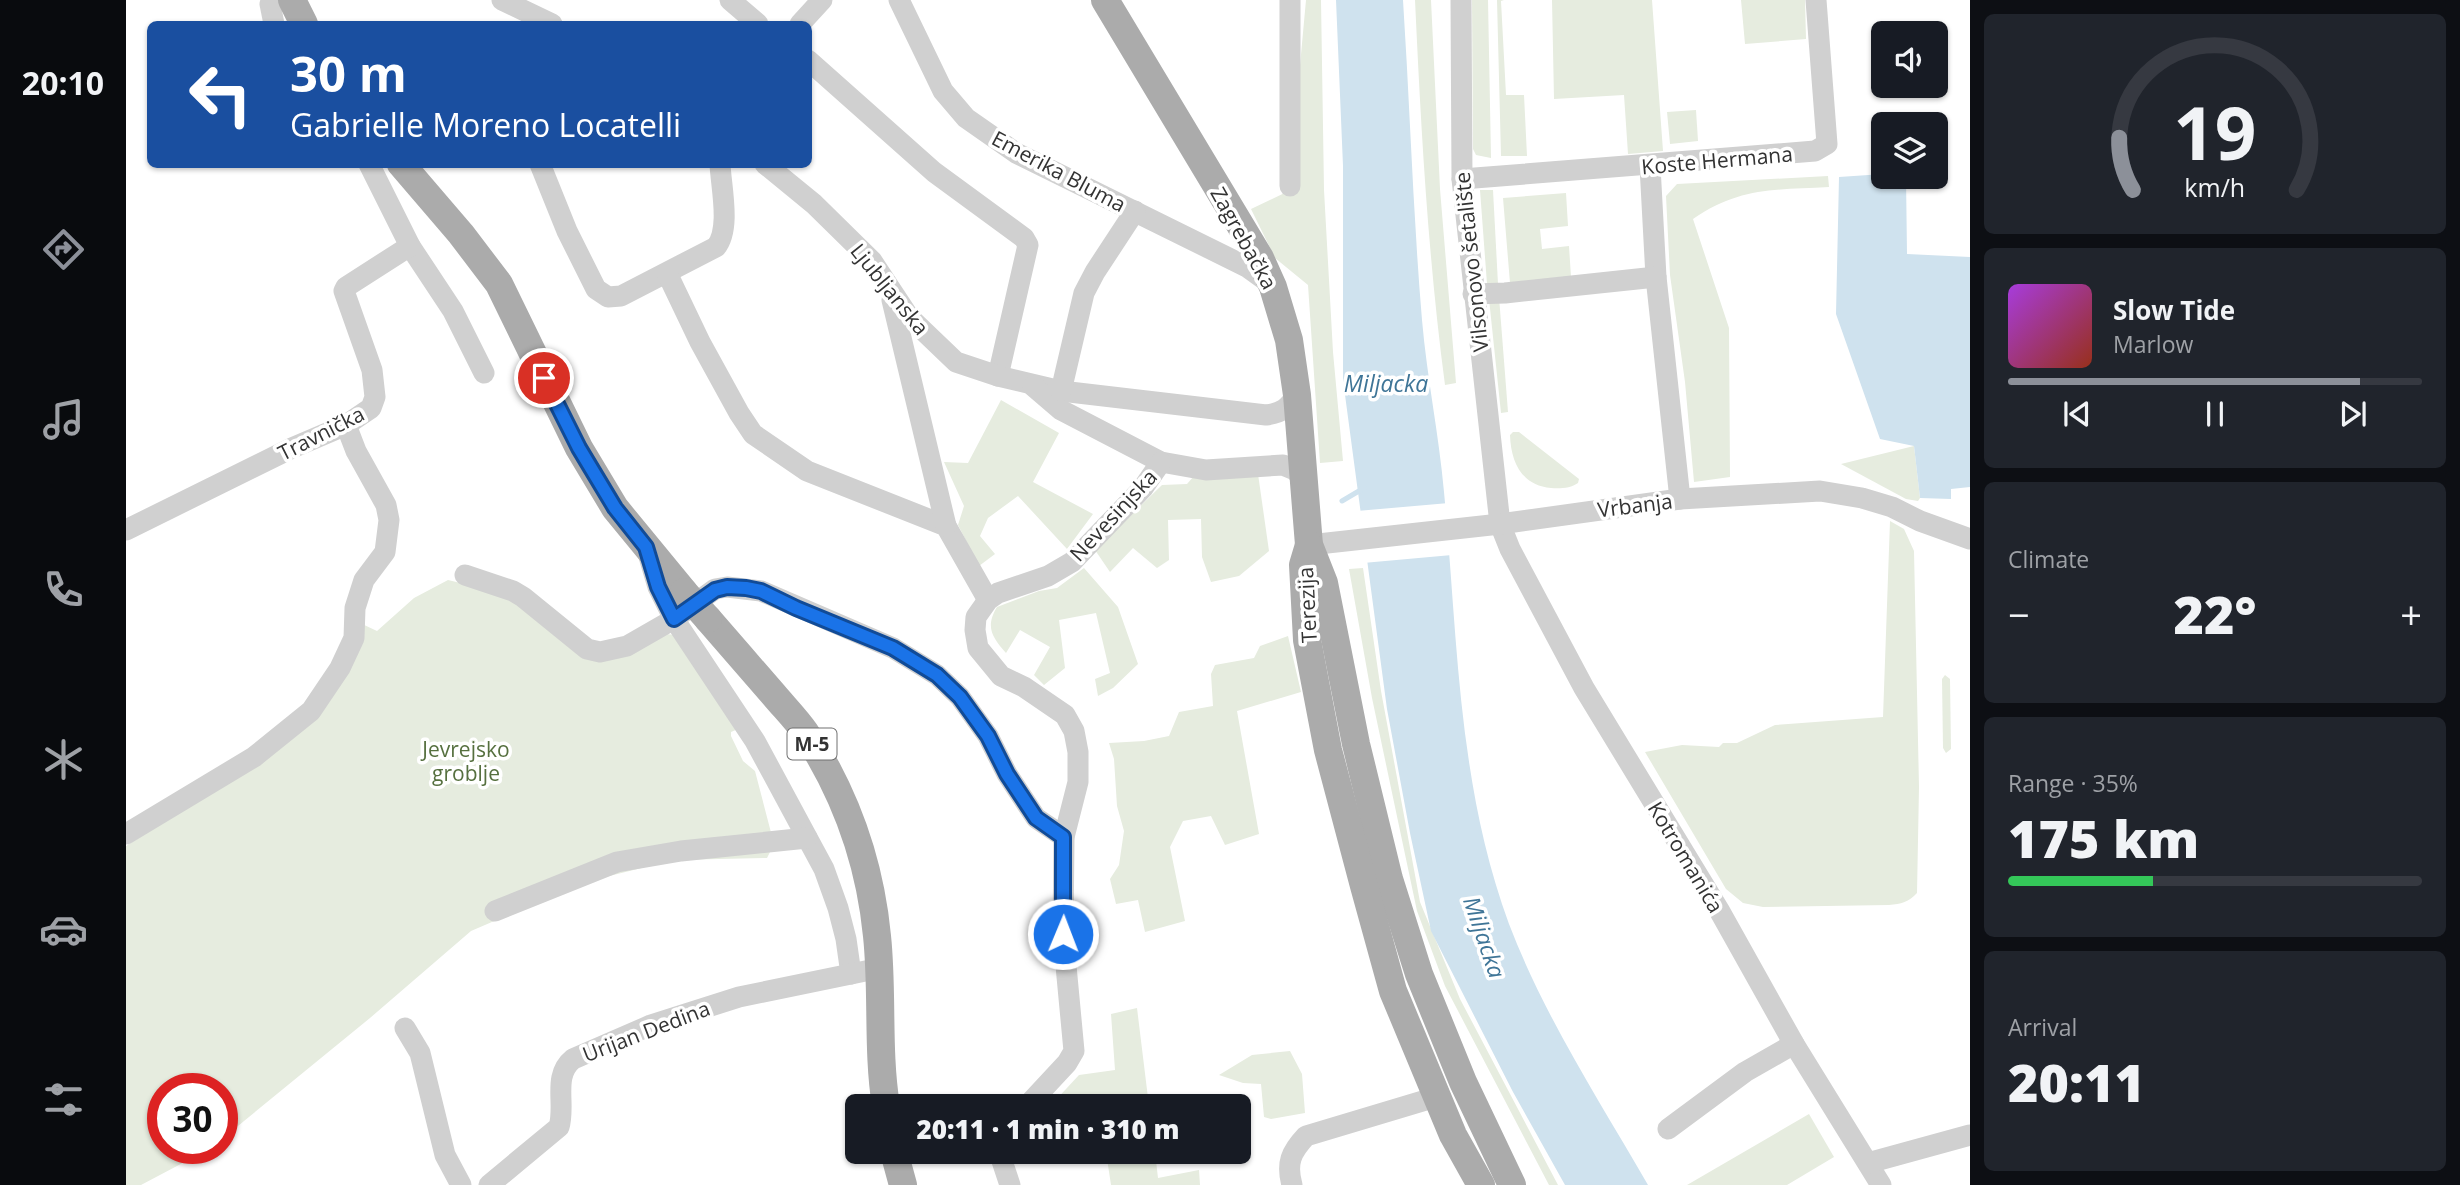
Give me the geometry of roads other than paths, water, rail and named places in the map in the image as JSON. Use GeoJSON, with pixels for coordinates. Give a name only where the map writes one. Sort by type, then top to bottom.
{"type":"FeatureCollection","features":[{"type":"Feature","properties":{"kind":"main road","name":"Zagrebačka"},"geometry":{"type":"LineString","coordinates":[[1105,0],[1260,258],[1273,287],[1289,340],[1297,395],[1309,545]]}},
{"type":"Feature","properties":{"kind":"main road"},"geometry":{"type":"LineString","coordinates":[[279,9],[299,21]]}},
{"type":"Feature","properties":{"kind":"main road","name":"M-5"},"geometry":{"type":"LineString","coordinates":[[404,168],[461,234],[499,284],[579,448],[615,508],[804,730],[835,784],[863,859],[872,895],[880,968],[881,1050],[885,1094]]}},
{"type":"Feature","properties":{"kind":"main road","name":"Terezija"},"geometry":{"type":"LineString","coordinates":[[1309,545],[1303,565],[1307,640],[1328,750],[1393,991],[1453,1135],[1481,1185]]}},
{"type":"Feature","properties":{"kind":"main road","name":"Terezija"},"geometry":{"type":"LineString","coordinates":[[1309,545],[1324,583],[1356,744],[1389,879],[1412,950],[1463,1082],[1512,1185]]}},
{"type":"Feature","properties":{"kind":"main road"},"geometry":{"type":"LineString","coordinates":[[897,1164],[903,1185]]}},
{"type":"Feature","properties":{"kind":"street"},"geometry":{"type":"LineString","coordinates":[[502,0],[546,21]]}},
{"type":"Feature","properties":{"kind":"street"},"geometry":{"type":"LineString","coordinates":[[730,0],[754,21]]}},
{"type":"Feature","properties":{"kind":"street"},"geometry":{"type":"LineString","coordinates":[[803,21],[822,0]]}},
{"type":"Feature","properties":{"kind":"street","name":"Emerika Bluma"},"geometry":{"type":"LineString","coordinates":[[900,0],[943,92],[966,118],[1016,153],[1251,269],[1273,287]]}},
{"type":"Feature","properties":{"kind":"street"},"geometry":{"type":"LineString","coordinates":[[1290,0],[1290,186]]}},
{"type":"Feature","properties":{"kind":"street","name":"Vilsonovo šetalište"},"geometry":{"type":"LineString","coordinates":[[1461,0],[1462,179],[1500,524]]}},
{"type":"Feature","properties":{"kind":"street","name":"Koste Hermana"},"geometry":{"type":"LineString","coordinates":[[1462,179],[1815,151],[1826,144],[1816,0]]}},
{"type":"Feature","properties":{"kind":"street"},"geometry":{"type":"LineString","coordinates":[[812,64],[934,172],[1024,238],[1028,245],[1025,265],[999,376]]}},
{"type":"Feature","properties":{"kind":"street"},"geometry":{"type":"LineString","coordinates":[[1650,166],[1656,277],[1680,499]]}},
{"type":"Feature","properties":{"kind":"street"},"geometry":{"type":"LineString","coordinates":[[371,168],[410,246],[453,311],[484,373]]}},
{"type":"Feature","properties":{"kind":"street"},"geometry":{"type":"LineString","coordinates":[[542,168],[567,231],[596,289],[608,297],[621,296],[716,247],[722,239],[724,227],[720,168]]}},
{"type":"Feature","properties":{"kind":"street","name":"Ljubljanska"},"geometry":{"type":"LineString","coordinates":[[770,168],[814,204],[872,261],[909,317],[956,362],[1061,391],[1266,415],[1278,414],[1289,407],[1297,395]]}},
{"type":"Feature","properties":{"kind":"street"},"geometry":{"type":"LineString","coordinates":[[1061,391],[1084,293],[1135,211]]}},
{"type":"Feature","properties":{"kind":"street","name":"Travnička"},"geometry":{"type":"LineString","coordinates":[[126,530],[292,448],[346,425],[372,408],[375,397],[372,370],[344,291],[357,279],[410,246]]}},
{"type":"Feature","properties":{"kind":"street"},"geometry":{"type":"LineString","coordinates":[[667,273],[700,342],[739,414],[753,434],[807,471],[946,526]]}},
{"type":"Feature","properties":{"kind":"street"},"geometry":{"type":"LineString","coordinates":[[1473,294],[1656,277]]}},
{"type":"Feature","properties":{"kind":"street"},"geometry":{"type":"LineString","coordinates":[[890,292],[946,526],[988,600],[976,617],[978,648],[1001,676],[1024,687],[1065,715],[1074,731],[1078,752],[1078,782],[1063,837],[1063,934],[1074,1051],[1058,1074],[1039,1094]]}},
{"type":"Feature","properties":{"kind":"street","name":"Ljubljanska"},"geometry":{"type":"LineString","coordinates":[[1031,384],[1061,410],[1161,462],[1206,470],[1283,464],[1295,470],[1304,480]]}},
{"type":"Feature","properties":{"kind":"street"},"geometry":{"type":"LineString","coordinates":[[126,834],[254,757],[311,711],[340,668],[354,638],[355,608],[364,580],[384,552],[389,520],[386,505],[356,451],[346,425]]}},
{"type":"Feature","properties":{"kind":"street","name":"Nevesinjska"},"geometry":{"type":"LineString","coordinates":[[988,600],[998,593],[1048,576],[1072,562],[1143,488],[1161,462]]}},
{"type":"Feature","properties":{"kind":"street","name":"Vrbanja"},"geometry":{"type":"LineString","coordinates":[[1309,545],[1500,524],[1680,499],[1820,491],[1862,498],[1892,507],[1920,521],[1965,535]]}},
{"type":"Feature","properties":{"kind":"street","name":"Kotromanića"},"geometry":{"type":"LineString","coordinates":[[1500,524],[1510,549],[1584,688],[1719,910],[1794,1044],[1881,1185]]}},
{"type":"Feature","properties":{"kind":"street"},"geometry":{"type":"LineString","coordinates":[[646,547],[658,587],[674,619],[755,741],[824,870],[846,939],[850,974]]}},
{"type":"Feature","properties":{"kind":"street"},"geometry":{"type":"LineString","coordinates":[[465,575],[523,597],[587,649],[600,653],[627,646],[674,619],[715,590],[727,587],[761,591],[893,648],[937,675],[960,697],[988,736],[1007,774],[1036,818],[1063,837]]}},
{"type":"Feature","properties":{"kind":"street"},"geometry":{"type":"LineString","coordinates":[[495,911],[617,862],[681,851],[807,838]]}},
{"type":"Feature","properties":{"kind":"street","name":"Urijan Dedina"},"geometry":{"type":"LineString","coordinates":[[489,1185],[559,1127],[562,1116],[560,1083],[565,1066],[573,1059],[651,1025],[739,997],[880,968]]}},
{"type":"Feature","properties":{"kind":"street"},"geometry":{"type":"LineString","coordinates":[[405,1028],[420,1053],[445,1155],[461,1185]]}},
{"type":"Feature","properties":{"kind":"street"},"geometry":{"type":"LineString","coordinates":[[1668,1129],[1745,1072],[1794,1044]]}},
{"type":"Feature","properties":{"kind":"street"},"geometry":{"type":"LineString","coordinates":[[1292,1185],[1289,1174],[1292,1151],[1306,1136],[1436,1097]]}},
{"type":"Feature","properties":{"kind":"street"},"geometry":{"type":"LineString","coordinates":[[1868,1163],[1970,1135]]}},
{"type":"Feature","properties":{"kind":"street"},"geometry":{"type":"LineString","coordinates":[[1003,1164],[1010,1185]]}},
{"type":"Feature","properties":{"kind":"water","name":"Miljacka"},"geometry":{"type":"Polygon","coordinates":[[[1336,0],[1403,0],[1424,342],[1442,471],[1462,710],[1469,764],[1492,871],[1509,924],[1555,1025],[1648,1185],[1565,1185],[1513,1092],[1431,931],[1387,709],[1343,380],[1343,166],[1336,0]]]}},
{"type":"Feature","properties":{"kind":"water"},"geometry":{"type":"Polygon","coordinates":[[[1871,175],[1871,189],[1906,189],[1907,254],[1970,257],[1970,487],[1951,489],[1951,499],[1920,498],[1914,446],[1880,439],[1836,314],[1839,177],[1871,175]]]}},
{"type":"Feature","properties":{"kind":"waterway"},"geometry":{"type":"LineString","coordinates":[[1342,501],[1364,488]]}},
{"type":"Feature","properties":{"kind":"park label","name":"Jevrejsko groblje"},"geometry":{"type":"Point","coordinates":[466,761]}}]}
